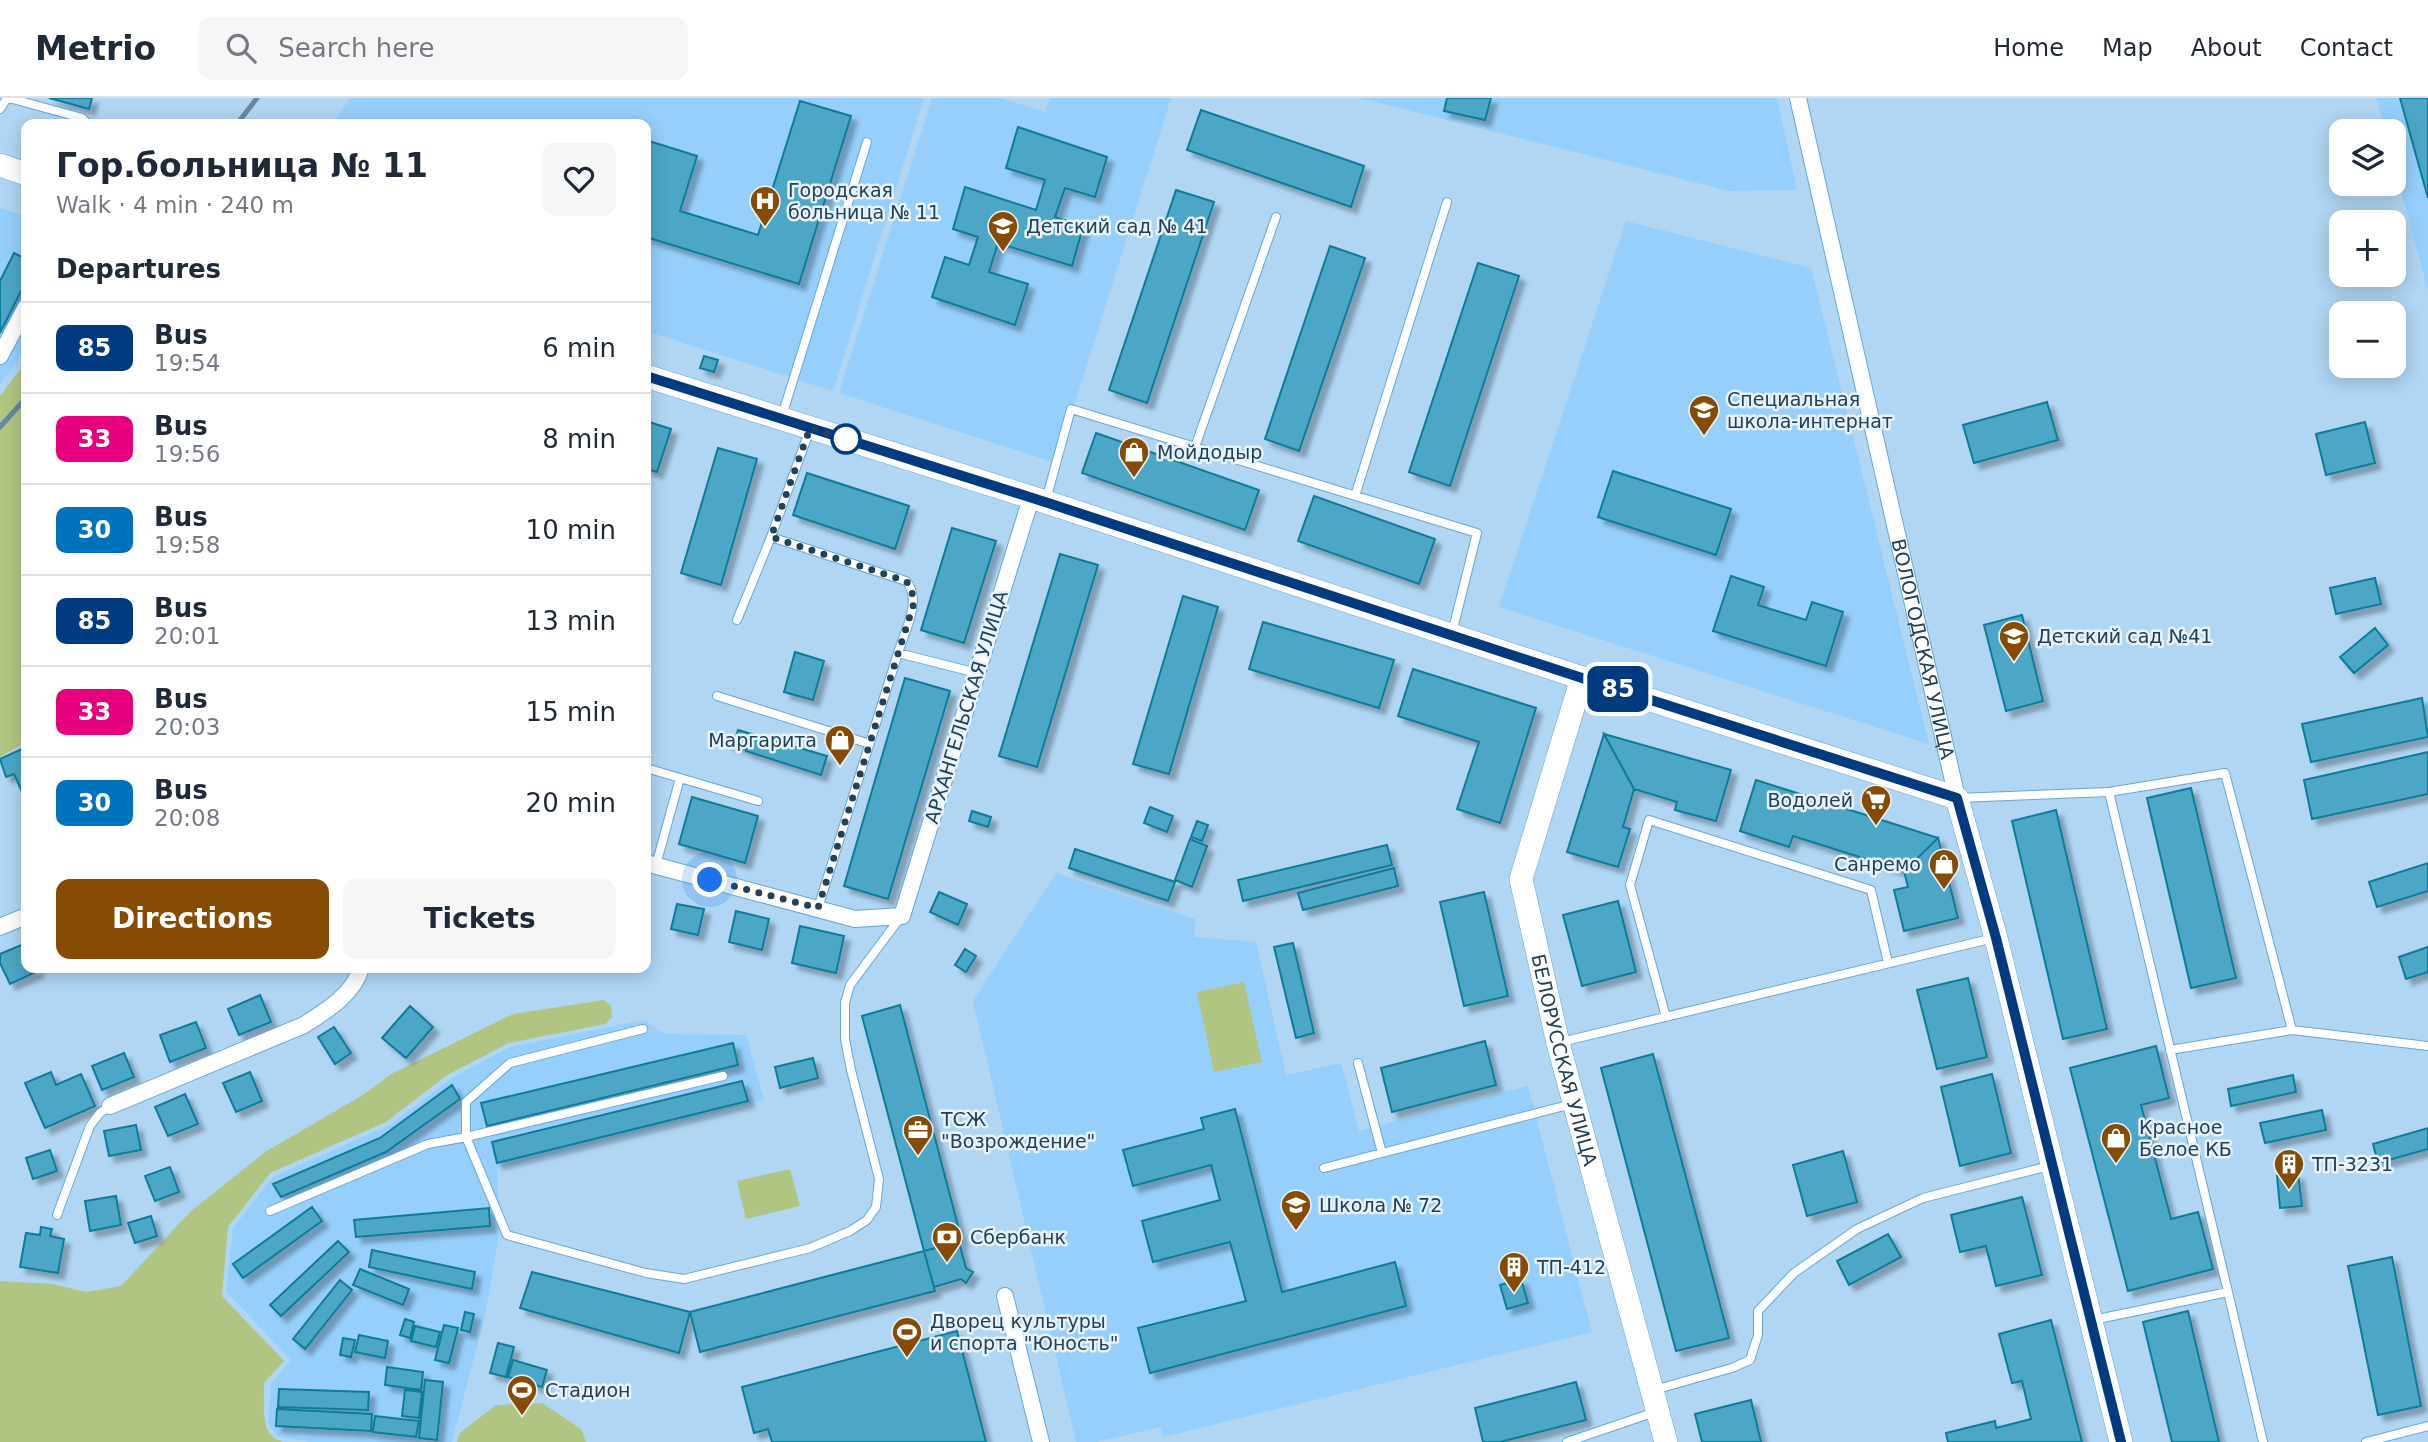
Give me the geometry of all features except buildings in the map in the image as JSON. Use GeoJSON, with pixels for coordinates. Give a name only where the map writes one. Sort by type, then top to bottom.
{"type":"FeatureCollection","features":[{"type":"Feature","properties":{"kind":"street","name":"ВОЛОГОДСКАЯ УЛИЦА"},"geometry":{"type":"LineString","coordinates":[[1798,98],[1957,798],[1996,938],[2121,1442]]}},
{"type":"Feature","properties":{"kind":"street"},"geometry":{"type":"LineString","coordinates":[[0,165],[21,172]]}},
{"type":"Feature","properties":{"kind":"street"},"geometry":{"type":"LineString","coordinates":[[0,356],[21,316]]}},
{"type":"Feature","properties":{"kind":"street"},"geometry":{"type":"LineString","coordinates":[[651,378],[1957,798]]}},
{"type":"Feature","properties":{"kind":"street","name":"АРХАНГЕЛЬСКАЯ УЛИЦА"},"geometry":{"type":"LineString","coordinates":[[902,916],[976,673],[1038,500]]}},
{"type":"Feature","properties":{"kind":"street","name":"БЕЛОРУССКАЯ УЛИЦА"},"geometry":{"type":"LineString","coordinates":[[1582,678],[1521,879],[1558,1043],[1666,1442]]}},
{"type":"Feature","properties":{"kind":"street"},"geometry":{"type":"LineString","coordinates":[[651,864],[855,919],[902,916]]}},
{"type":"Feature","properties":{"kind":"street"},"geometry":{"type":"LineString","coordinates":[[0,927],[21,918]]}},
{"type":"Feature","properties":{"kind":"street"},"geometry":{"type":"LineString","coordinates":[[110,1106],[304,1025],[330,1008],[349,990],[360,973]]}},
{"type":"Feature","properties":{"kind":"street"},"geometry":{"type":"LineString","coordinates":[[1005,1296],[1041,1442]]}},
{"type":"Feature","properties":{"kind":"lane"},"geometry":{"type":"LineString","coordinates":[[0,109],[8,98],[83,119]]}},
{"type":"Feature","properties":{"kind":"lane"},"geometry":{"type":"LineString","coordinates":[[781,419],[867,142]]}},
{"type":"Feature","properties":{"kind":"lane"},"geometry":{"type":"LineString","coordinates":[[1355,496],[1447,202]]}},
{"type":"Feature","properties":{"kind":"lane"},"geometry":{"type":"LineString","coordinates":[[1195,447],[1276,217]]}},
{"type":"Feature","properties":{"kind":"lane"},"geometry":{"type":"LineString","coordinates":[[1038,500],[1071,409],[1477,533],[1452,636]]}},
{"type":"Feature","properties":{"kind":"lane"},"geometry":{"type":"LineString","coordinates":[[737,620],[771,537],[810,428]]}},
{"type":"Feature","properties":{"kind":"lane"},"geometry":{"type":"LineString","coordinates":[[771,537],[906,581],[911,587],[914,603],[818,908]]}},
{"type":"Feature","properties":{"kind":"lane"},"geometry":{"type":"LineString","coordinates":[[898,653],[976,673]]}},
{"type":"Feature","properties":{"kind":"lane"},"geometry":{"type":"LineString","coordinates":[[717,696],[870,744]]}},
{"type":"Feature","properties":{"kind":"lane"},"geometry":{"type":"LineString","coordinates":[[651,769],[758,801]]}},
{"type":"Feature","properties":{"kind":"lane"},"geometry":{"type":"LineString","coordinates":[[1957,798],[2109,792],[2225,774],[2292,1030]]}},
{"type":"Feature","properties":{"kind":"lane"},"geometry":{"type":"LineString","coordinates":[[651,864],[680,778]]}},
{"type":"Feature","properties":{"kind":"lane"},"geometry":{"type":"LineString","coordinates":[[2109,792],[2263,1442]]}},
{"type":"Feature","properties":{"kind":"lane"},"geometry":{"type":"LineString","coordinates":[[1665,1017],[1630,885],[1649,820],[1871,890],[1888,963]]}},
{"type":"Feature","properties":{"kind":"lane"},"geometry":{"type":"LineString","coordinates":[[643,1029],[510,1063],[466,1102],[466,1138],[507,1235],[646,1273],[684,1279],[810,1248],[850,1231],[867,1220],[876,1207],[879,1194],[877,1170],[850,1070],[845,1039],[845,1003],[850,985],[902,916]]}},
{"type":"Feature","properties":{"kind":"lane"},"geometry":{"type":"LineString","coordinates":[[1558,1043],[1996,938]]}},
{"type":"Feature","properties":{"kind":"lane"},"geometry":{"type":"LineString","coordinates":[[2170,1050],[2292,1030],[2428,1046]]}},
{"type":"Feature","properties":{"kind":"lane"},"geometry":{"type":"LineString","coordinates":[[1358,1063],[1382,1153]]}},
{"type":"Feature","properties":{"kind":"lane"},"geometry":{"type":"LineString","coordinates":[[270,1211],[428,1144],[466,1138],[723,1076]]}},
{"type":"Feature","properties":{"kind":"lane"},"geometry":{"type":"LineString","coordinates":[[1324,1168],[1574,1103]]}},
{"type":"Feature","properties":{"kind":"lane"},"geometry":{"type":"LineString","coordinates":[[57,1215],[90,1126],[100,1113],[110,1106]]}},
{"type":"Feature","properties":{"kind":"lane"},"geometry":{"type":"LineString","coordinates":[[1567,1442],[1750,1360],[1758,1335],[1758,1311],[1794,1273],[1857,1229],[1923,1198],[2052,1165]]}},
{"type":"Feature","properties":{"kind":"lane"},"geometry":{"type":"LineString","coordinates":[[2091,1321],[2228,1292]]}},
{"type":"Feature","properties":{"kind":"lane"},"geometry":{"type":"LineString","coordinates":[[2366,1442],[2428,1426]]}},
{"type":"Feature","properties":{"kind":"shaded area","name":"Городская больница № 11"},"geometry":{"type":"Polygon","coordinates":[[[350,98],[924,98],[833,391],[651,333],[651,119],[336,119],[350,98]]]}},
{"type":"Feature","properties":{"kind":"shaded area","name":"Детский сад № 41"},"geometry":{"type":"Polygon","coordinates":[[[932,98],[1001,98],[1045,112],[1050,98],[1171,98],[1056,463],[839,393],[932,98]]]}},
{"type":"Feature","properties":{"kind":"shaded area"},"geometry":{"type":"Polygon","coordinates":[[[1359,98],[1777,98],[1797,190],[1730,191],[1359,98]]]}},
{"type":"Feature","properties":{"kind":"shaded area"},"geometry":{"type":"Polygon","coordinates":[[[2376,98],[2428,98],[2428,290],[2402,196],[2406,196],[2406,119],[2382,119],[2376,98]]]}},
{"type":"Feature","properties":{"kind":"shaded area"},"geometry":{"type":"Polygon","coordinates":[[[0,208],[21,214],[21,357],[0,384],[0,208]]]}},
{"type":"Feature","properties":{"kind":"shaded area","name":"Специальная школа-интернат"},"geometry":{"type":"Polygon","coordinates":[[[1626,221],[1811,268],[1929,744],[1499,607],[1626,221]]]}},
{"type":"Feature","properties":{"kind":"shaded area","name":"Школа № 72"},"geometry":{"type":"Polygon","coordinates":[[[1056,873],[1195,919],[1194,937],[1256,942],[1286,1075],[1341,1063],[1359,1131],[1528,1086],[1592,1332],[1163,1437],[1160,1427],[1096,1442],[1076,1442],[973,1001],[1056,873]]]}},
{"type":"Feature","properties":{"kind":"shaded area"},"geometry":{"type":"Polygon","coordinates":[[[644,1020],[665,1034],[746,1035],[764,1100],[497,1168],[499,1234],[486,1311],[452,1442],[309,1442],[277,1436],[268,1424],[271,1384],[291,1360],[226,1291],[233,1228],[273,1177],[390,1125],[452,1078],[510,1047],[644,1020]]]}},
{"type":"Feature","properties":{"kind":"green space"},"geometry":{"type":"Polygon","coordinates":[[[21,369],[21,745],[0,757],[0,396],[21,369]]]}},
{"type":"Feature","properties":{"kind":"green space"},"geometry":{"type":"Polygon","coordinates":[[[1244,982],[1262,1062],[1214,1072],[1197,992],[1244,982]]]}},
{"type":"Feature","properties":{"kind":"green space"},"geometry":{"type":"Polygon","coordinates":[[[604,1000],[611,1006],[612,1017],[605,1024],[509,1043],[447,1075],[386,1122],[270,1173],[228,1227],[222,1296],[284,1361],[264,1383],[266,1426],[275,1439],[283,1442],[0,1442],[0,1281],[53,1284],[86,1292],[121,1286],[190,1212],[265,1152],[363,1095],[393,1073],[513,1014],[604,1000]]]}},
{"type":"Feature","properties":{"kind":"green space"},"geometry":{"type":"Polygon","coordinates":[[[790,1169],[800,1206],[746,1219],[737,1181],[790,1169]]]}},
{"type":"Feature","properties":{"kind":"green space","name":"Стадион"},"geometry":{"type":"Polygon","coordinates":[[[542,1403],[581,1429],[586,1442],[457,1442],[460,1433],[496,1405],[542,1403]]]}},
{"type":"Feature","properties":{"kind":"railway"},"geometry":{"type":"LineString","coordinates":[[241,119],[257,98]]}},
{"type":"Feature","properties":{"kind":"railway"},"geometry":{"type":"LineString","coordinates":[[0,427],[21,404]]}},
{"type":"Feature","properties":{"kind":"bus line","name":"85"},"geometry":{"type":"LineString","coordinates":[[651,378],[1045,502],[1957,798],[1996,938],[2121,1442]]}},
{"type":"Feature","properties":{"kind":"place","name":"Городская больница № 11"},"geometry":{"type":"Point","coordinates":[765,228]}},
{"type":"Feature","properties":{"kind":"place","name":"Детский сад № 41"},"geometry":{"type":"Point","coordinates":[1003,253]}},
{"type":"Feature","properties":{"kind":"place","name":"Специальная школа-интернат"},"geometry":{"type":"Point","coordinates":[1704,437]}},
{"type":"Feature","properties":{"kind":"place","name":"Мойдодыр"},"geometry":{"type":"Point","coordinates":[1134,479]}},
{"type":"Feature","properties":{"kind":"place","name":"Детский сад №41"},"geometry":{"type":"Point","coordinates":[2014,663]}},
{"type":"Feature","properties":{"kind":"place","name":"Маргарита"},"geometry":{"type":"Point","coordinates":[840,767]}},
{"type":"Feature","properties":{"kind":"place","name":"Водолей"},"geometry":{"type":"Point","coordinates":[1876,827]}},
{"type":"Feature","properties":{"kind":"place","name":"Санремо"},"geometry":{"type":"Point","coordinates":[1944,891]}},
{"type":"Feature","properties":{"kind":"place","name":"ТСЖ \"Возрождение\""},"geometry":{"type":"Point","coordinates":[918,1157]}},
{"type":"Feature","properties":{"kind":"place","name":"Красное Белое КБ"},"geometry":{"type":"Point","coordinates":[2116,1165]}},
{"type":"Feature","properties":{"kind":"place","name":"ТП-3231"},"geometry":{"type":"Point","coordinates":[2289,1191]}},
{"type":"Feature","properties":{"kind":"place","name":"Школа № 72"},"geometry":{"type":"Point","coordinates":[1296,1232]}},
{"type":"Feature","properties":{"kind":"place","name":"Сбербанк"},"geometry":{"type":"Point","coordinates":[947,1264]}},
{"type":"Feature","properties":{"kind":"place","name":"ТП-412"},"geometry":{"type":"Point","coordinates":[1514,1294]}},
{"type":"Feature","properties":{"kind":"place","name":"Дворец культуры и спорта \"Юность\""},"geometry":{"type":"Point","coordinates":[907,1359]}},
{"type":"Feature","properties":{"kind":"place","name":"Стадион"},"geometry":{"type":"Point","coordinates":[522,1417]}},
{"type":"Feature","properties":{"kind":"route"},"geometry":{"type":"LineString","coordinates":[[710,880],[818,908],[914,603],[911,587],[906,581],[771,537],[810,428],[850,441],[846,439]]}}]}
